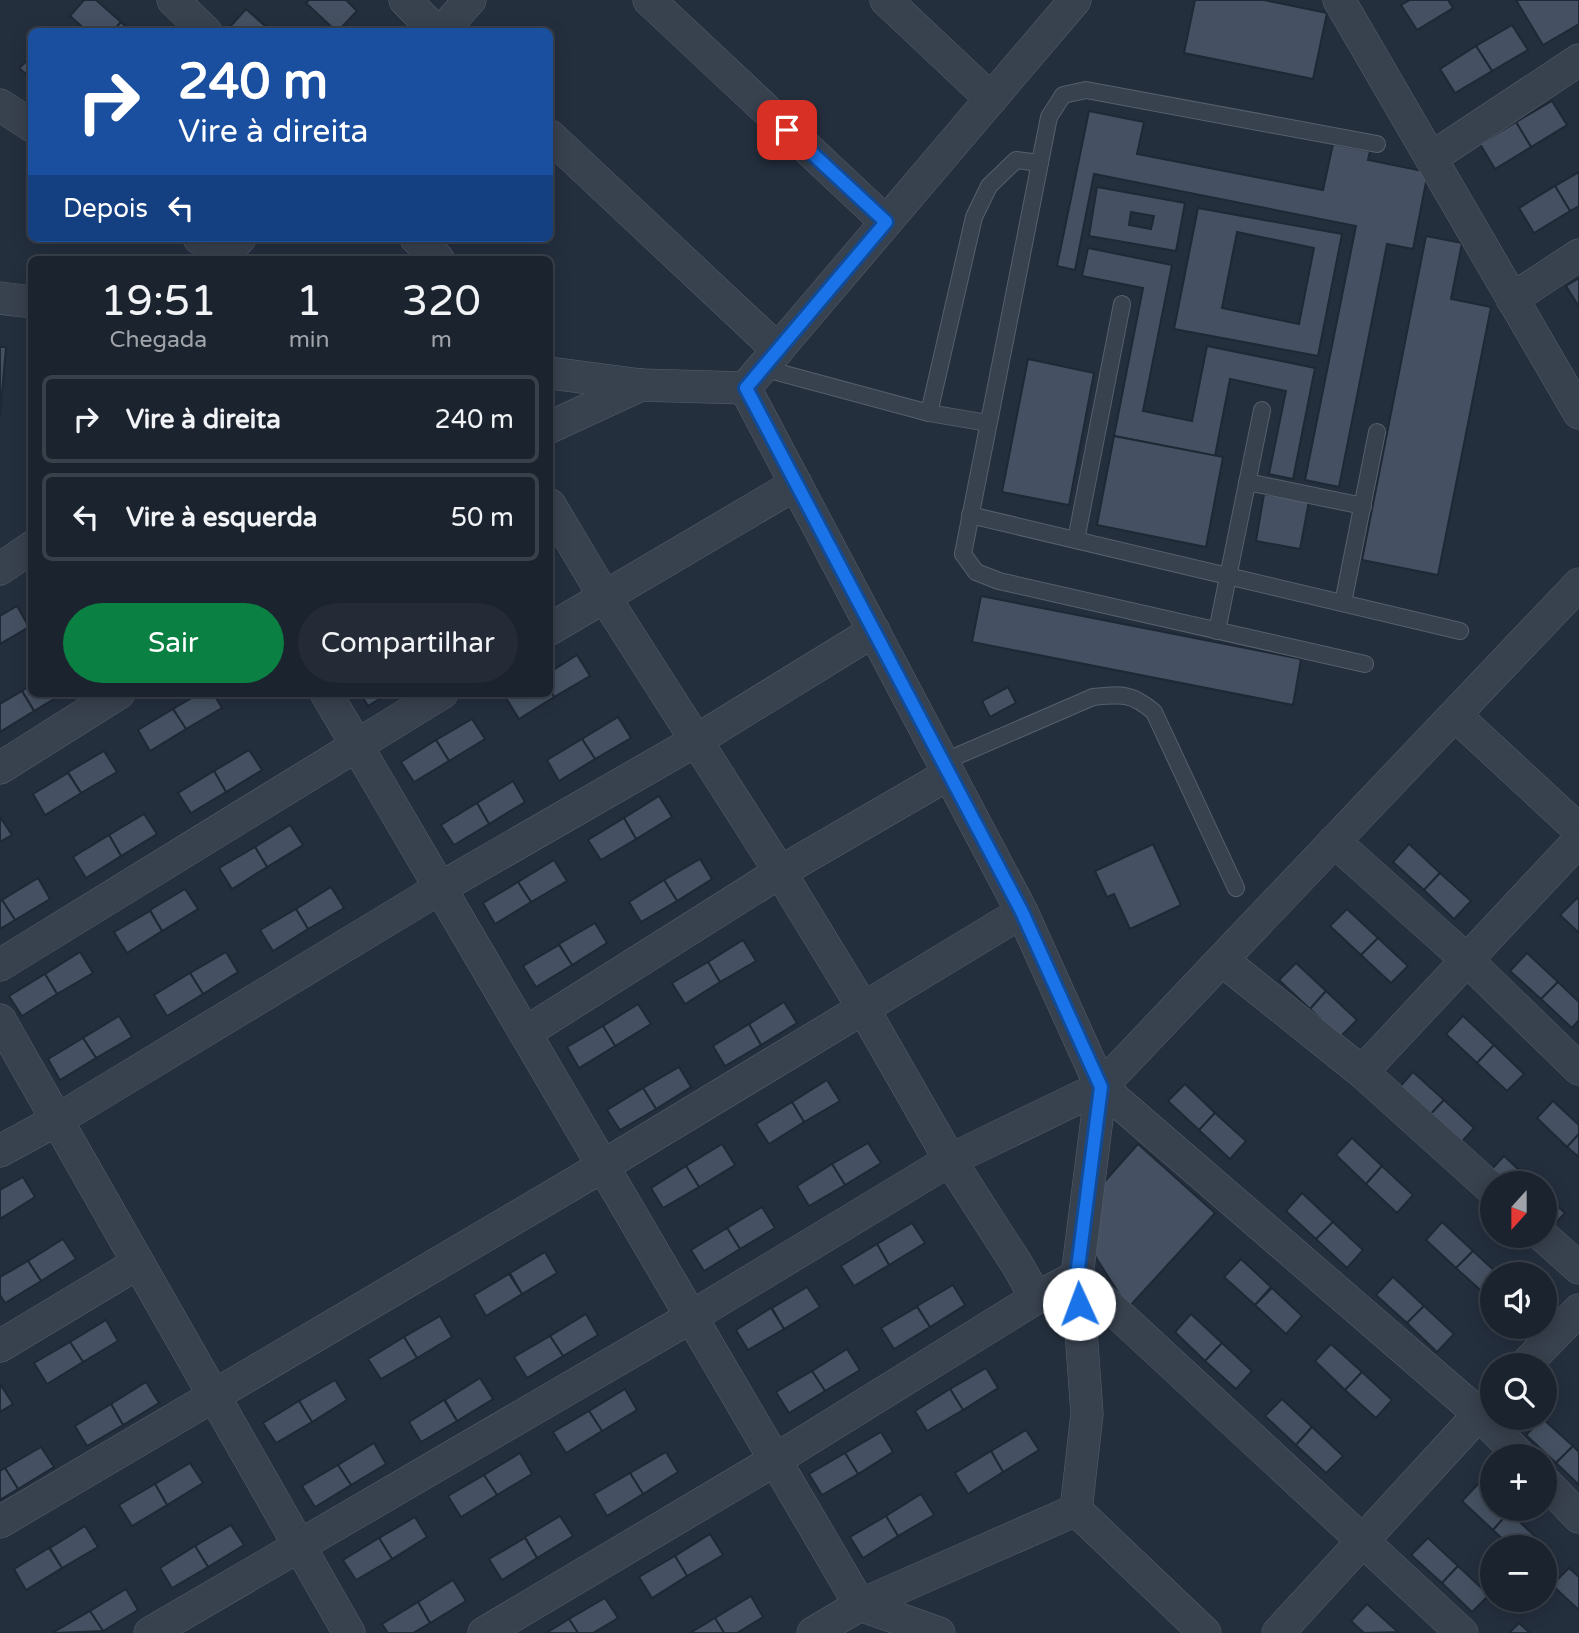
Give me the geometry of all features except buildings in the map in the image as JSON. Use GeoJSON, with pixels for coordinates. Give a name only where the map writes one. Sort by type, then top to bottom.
{"type":"FeatureCollection","features":[{"type":"Feature","properties":{"kind":"street"},"geometry":{"type":"LineString","coordinates":[[173,0],[202,28]]}},
{"type":"Feature","properties":{"kind":"street"},"geometry":{"type":"LineString","coordinates":[[405,0],[435,28]]}},
{"type":"Feature","properties":{"kind":"street"},"geometry":{"type":"LineString","coordinates":[[443,28],[470,0]]}},
{"type":"Feature","properties":{"kind":"street"},"geometry":{"type":"LineString","coordinates":[[649,0],[886,222]]}},
{"type":"Feature","properties":{"kind":"street"},"geometry":{"type":"LineString","coordinates":[[886,0],[991,99]]}},
{"type":"Feature","properties":{"kind":"street"},"geometry":{"type":"LineString","coordinates":[[553,372],[641,385],[762,369],[1075,0]]}},
{"type":"Feature","properties":{"kind":"street"},"geometry":{"type":"LineString","coordinates":[[1351,4],[1431,158],[1579,413]]}},
{"type":"Feature","properties":{"kind":"street"},"geometry":{"type":"LineString","coordinates":[[1431,158],[1579,60]]}},
{"type":"Feature","properties":{"kind":"street"},"geometry":{"type":"LineString","coordinates":[[0,105],[28,123]]}},
{"type":"Feature","properties":{"kind":"street"},"geometry":{"type":"LineString","coordinates":[[553,139],[762,369],[796,484],[1022,912],[1101,1087],[1480,1401]]}},
{"type":"Feature","properties":{"kind":"street"},"geometry":{"type":"LineString","coordinates":[[420,242],[435,256]]}},
{"type":"Feature","properties":{"kind":"street"},"geometry":{"type":"LineString","coordinates":[[1512,299],[1579,255]]}},
{"type":"Feature","properties":{"kind":"street"},"geometry":{"type":"LineString","coordinates":[[0,298],[28,302]]}},
{"type":"Feature","properties":{"kind":"street"},"geometry":{"type":"LineString","coordinates":[[553,426],[641,385]]}},
{"type":"Feature","properties":{"kind":"street"},"geometry":{"type":"LineString","coordinates":[[553,627],[796,484]]}},
{"type":"Feature","properties":{"kind":"street"},"geometry":{"type":"LineString","coordinates":[[553,510],[604,596],[780,872],[863,1008],[950,1160],[1036,1298]]}},
{"type":"Feature","properties":{"kind":"street"},"geometry":{"type":"LineString","coordinates":[[0,569],[28,550]]}},
{"type":"Feature","properties":{"kind":"street"},"geometry":{"type":"LineString","coordinates":[[150,1633],[691,1317],[950,1160],[1101,1087],[1455,715],[1575,597]]}},
{"type":"Feature","properties":{"kind":"street"},"geometry":{"type":"LineString","coordinates":[[0,1151],[57,1120],[440,888],[697,740],[874,631]]}},
{"type":"Feature","properties":{"kind":"street"},"geometry":{"type":"LineString","coordinates":[[0,768],[113,697]]}},
{"type":"Feature","properties":{"kind":"street"},"geometry":{"type":"LineString","coordinates":[[328,697],[775,1460],[857,1619]]}},
{"type":"Feature","properties":{"kind":"street"},"geometry":{"type":"LineString","coordinates":[[0,965],[435,697]]}},
{"type":"Feature","properties":{"kind":"street"},"geometry":{"type":"LineString","coordinates":[[1455,715],[1579,830]]}},
{"type":"Feature","properties":{"kind":"street"},"geometry":{"type":"LineString","coordinates":[[525,1033],[946,768]]}},
{"type":"Feature","properties":{"kind":"street"},"geometry":{"type":"LineString","coordinates":[[1362,1072],[1579,840]]}},
{"type":"Feature","properties":{"kind":"street"},"geometry":{"type":"LineString","coordinates":[[1334,841],[1467,960],[1579,1069]]}},
{"type":"Feature","properties":{"kind":"street"},"geometry":{"type":"LineString","coordinates":[[0,1522],[603,1166],[1022,912]]}},
{"type":"Feature","properties":{"kind":"street"},"geometry":{"type":"LineString","coordinates":[[1222,960],[1362,1072],[1480,1178]]}},
{"type":"Feature","properties":{"kind":"street"},"geometry":{"type":"LineString","coordinates":[[0,1020],[349,1633]]}},
{"type":"Feature","properties":{"kind":"street"},"geometry":{"type":"LineString","coordinates":[[1076,1510],[1087,1414],[1077,1276],[1101,1087]]}},
{"type":"Feature","properties":{"kind":"street"},"geometry":{"type":"LineString","coordinates":[[1556,1248],[1579,1268]]}},
{"type":"Feature","properties":{"kind":"street"},"geometry":{"type":"LineString","coordinates":[[0,1346],[138,1263]]}},
{"type":"Feature","properties":{"kind":"street"},"geometry":{"type":"LineString","coordinates":[[484,1633],[775,1460],[1036,1298],[1077,1276]]}},
{"type":"Feature","properties":{"kind":"street"},"geometry":{"type":"LineString","coordinates":[[1077,1276],[1462,1633]]}},
{"type":"Feature","properties":{"kind":"street"},"geometry":{"type":"LineString","coordinates":[[1537,1353],[1579,1310]]}},
{"type":"Feature","properties":{"kind":"street"},"geometry":{"type":"LineString","coordinates":[[1278,1633],[1480,1413]]}},
{"type":"Feature","properties":{"kind":"street"},"geometry":{"type":"LineString","coordinates":[[1557,1494],[1579,1517]]}},
{"type":"Feature","properties":{"kind":"street"},"geometry":{"type":"LineString","coordinates":[[813,1633],[857,1619],[1076,1510]]}},
{"type":"Feature","properties":{"kind":"street"},"geometry":{"type":"LineString","coordinates":[[1076,1510],[1205,1633]]}},
{"type":"Feature","properties":{"kind":"street"},"geometry":{"type":"LineString","coordinates":[[857,1619],[939,1633]]}},
{"type":"Feature","properties":{"kind":"lane"},"geometry":{"type":"LineString","coordinates":[[1365,664],[999,581],[976,572],[964,554],[1049,117],[1063,95],[1086,90],[1377,144]]}},
{"type":"Feature","properties":{"kind":"lane"},"geometry":{"type":"LineString","coordinates":[[929,413],[974,217],[989,186],[1016,160],[1040,163]]}},
{"type":"Feature","properties":{"kind":"lane"},"geometry":{"type":"LineString","coordinates":[[1076,540],[1122,304]]}},
{"type":"Feature","properties":{"kind":"lane"},"geometry":{"type":"LineString","coordinates":[[762,369],[929,413],[988,423]]}},
{"type":"Feature","properties":{"kind":"lane"},"geometry":{"type":"LineString","coordinates":[[1217,631],[1262,410]]}},
{"type":"Feature","properties":{"kind":"lane"},"geometry":{"type":"LineString","coordinates":[[1343,603],[1377,432]]}},
{"type":"Feature","properties":{"kind":"lane"},"geometry":{"type":"LineString","coordinates":[[1247,482],[1363,506]]}},
{"type":"Feature","properties":{"kind":"lane"},"geometry":{"type":"LineString","coordinates":[[970,515],[1460,631]]}},
{"type":"Feature","properties":{"kind":"lane"},"geometry":{"type":"LineString","coordinates":[[946,768],[1093,697],[1116,695],[1139,699],[1154,712],[1236,888]]}},
{"type":"Feature","properties":{"kind":"route"},"geometry":{"type":"LineString","coordinates":[[787,130],[886,222],[746,388],[1022,912],[1101,1087],[1077,1276],[1079,1304]]}}]}
